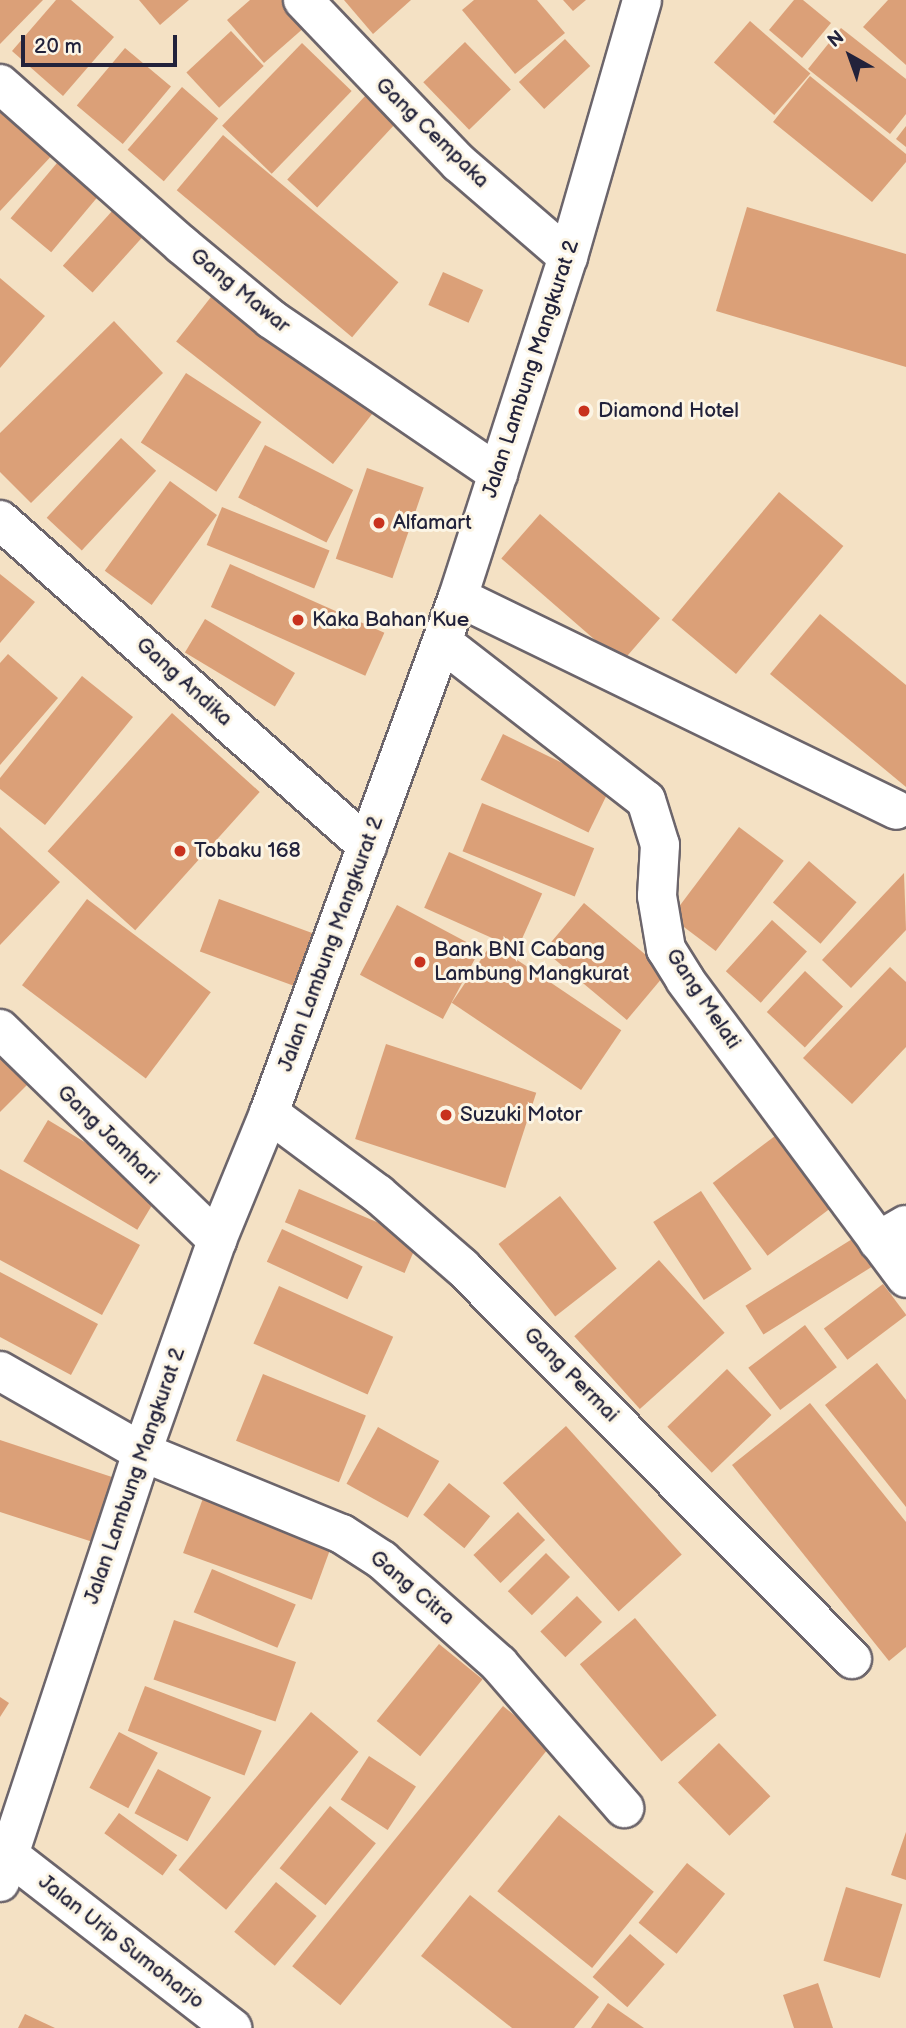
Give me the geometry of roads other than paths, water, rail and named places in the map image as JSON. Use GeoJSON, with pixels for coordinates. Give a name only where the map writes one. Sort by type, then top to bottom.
{"type":"FeatureCollection","features":[{"type":"Feature","properties":{"kind":"street","name":"Gang Cempaka"},"geometry":{"type":"LineString","coordinates":[[303,0],[459,163],[568,257]]}},
{"type":"Feature","properties":{"kind":"street","name":"Jalan Lambung Mangkurat 2"},"geometry":{"type":"LineString","coordinates":[[3,1862],[217,1240],[269,1114],[458,597],[568,257],[642,0]]}},
{"type":"Feature","properties":{"kind":"street","name":"Gang Mawar"},"geometry":{"type":"LineString","coordinates":[[0,84],[182,245],[271,318],[498,474]]}},
{"type":"Feature","properties":{"kind":"street","name":"Gang Andika"},"geometry":{"type":"LineString","coordinates":[[0,520],[367,846]]}},
{"type":"Feature","properties":{"kind":"street"},"geometry":{"type":"LineString","coordinates":[[458,597],[896,810]]}},
{"type":"Feature","properties":{"kind":"street","name":"Gang Melati"},"geometry":{"type":"LineString","coordinates":[[442,642],[646,800],[660,845],[657,896],[666,949],[685,980],[892,1233],[906,1279]]}},
{"type":"Feature","properties":{"kind":"street","name":"Gang Jamhari"},"geometry":{"type":"LineString","coordinates":[[0,1030],[217,1240]]}},
{"type":"Feature","properties":{"kind":"street","name":"Gang Permai"},"geometry":{"type":"LineString","coordinates":[[269,1114],[378,1194],[462,1267],[852,1659]]}},
{"type":"Feature","properties":{"kind":"street","name":"Gang Citra"},"geometry":{"type":"LineString","coordinates":[[0,1371],[142,1452],[342,1534],[382,1560],[499,1664],[624,1808]]}},
{"type":"Feature","properties":{"kind":"street","name":"Jalan Urip Sumoharjo"},"geometry":{"type":"LineString","coordinates":[[3,1862],[232,2028]]}},
{"type":"Feature","properties":{"kind":"place","name":"Diamond Hotel"},"geometry":{"type":"Point","coordinates":[584,411]}},
{"type":"Feature","properties":{"kind":"place","name":"Alfamart"},"geometry":{"type":"Point","coordinates":[379,523]}},
{"type":"Feature","properties":{"kind":"place","name":"Kaka Bahan Kue"},"geometry":{"type":"Point","coordinates":[298,620]}},
{"type":"Feature","properties":{"kind":"place","name":"Tobaku 168"},"geometry":{"type":"Point","coordinates":[180,851]}},
{"type":"Feature","properties":{"kind":"place","name":"Bank BNI Cabang Lambung Mangkurat"},"geometry":{"type":"Point","coordinates":[420,962]}},
{"type":"Feature","properties":{"kind":"place","name":"Suzuki Motor"},"geometry":{"type":"Point","coordinates":[446,1115]}}]}
